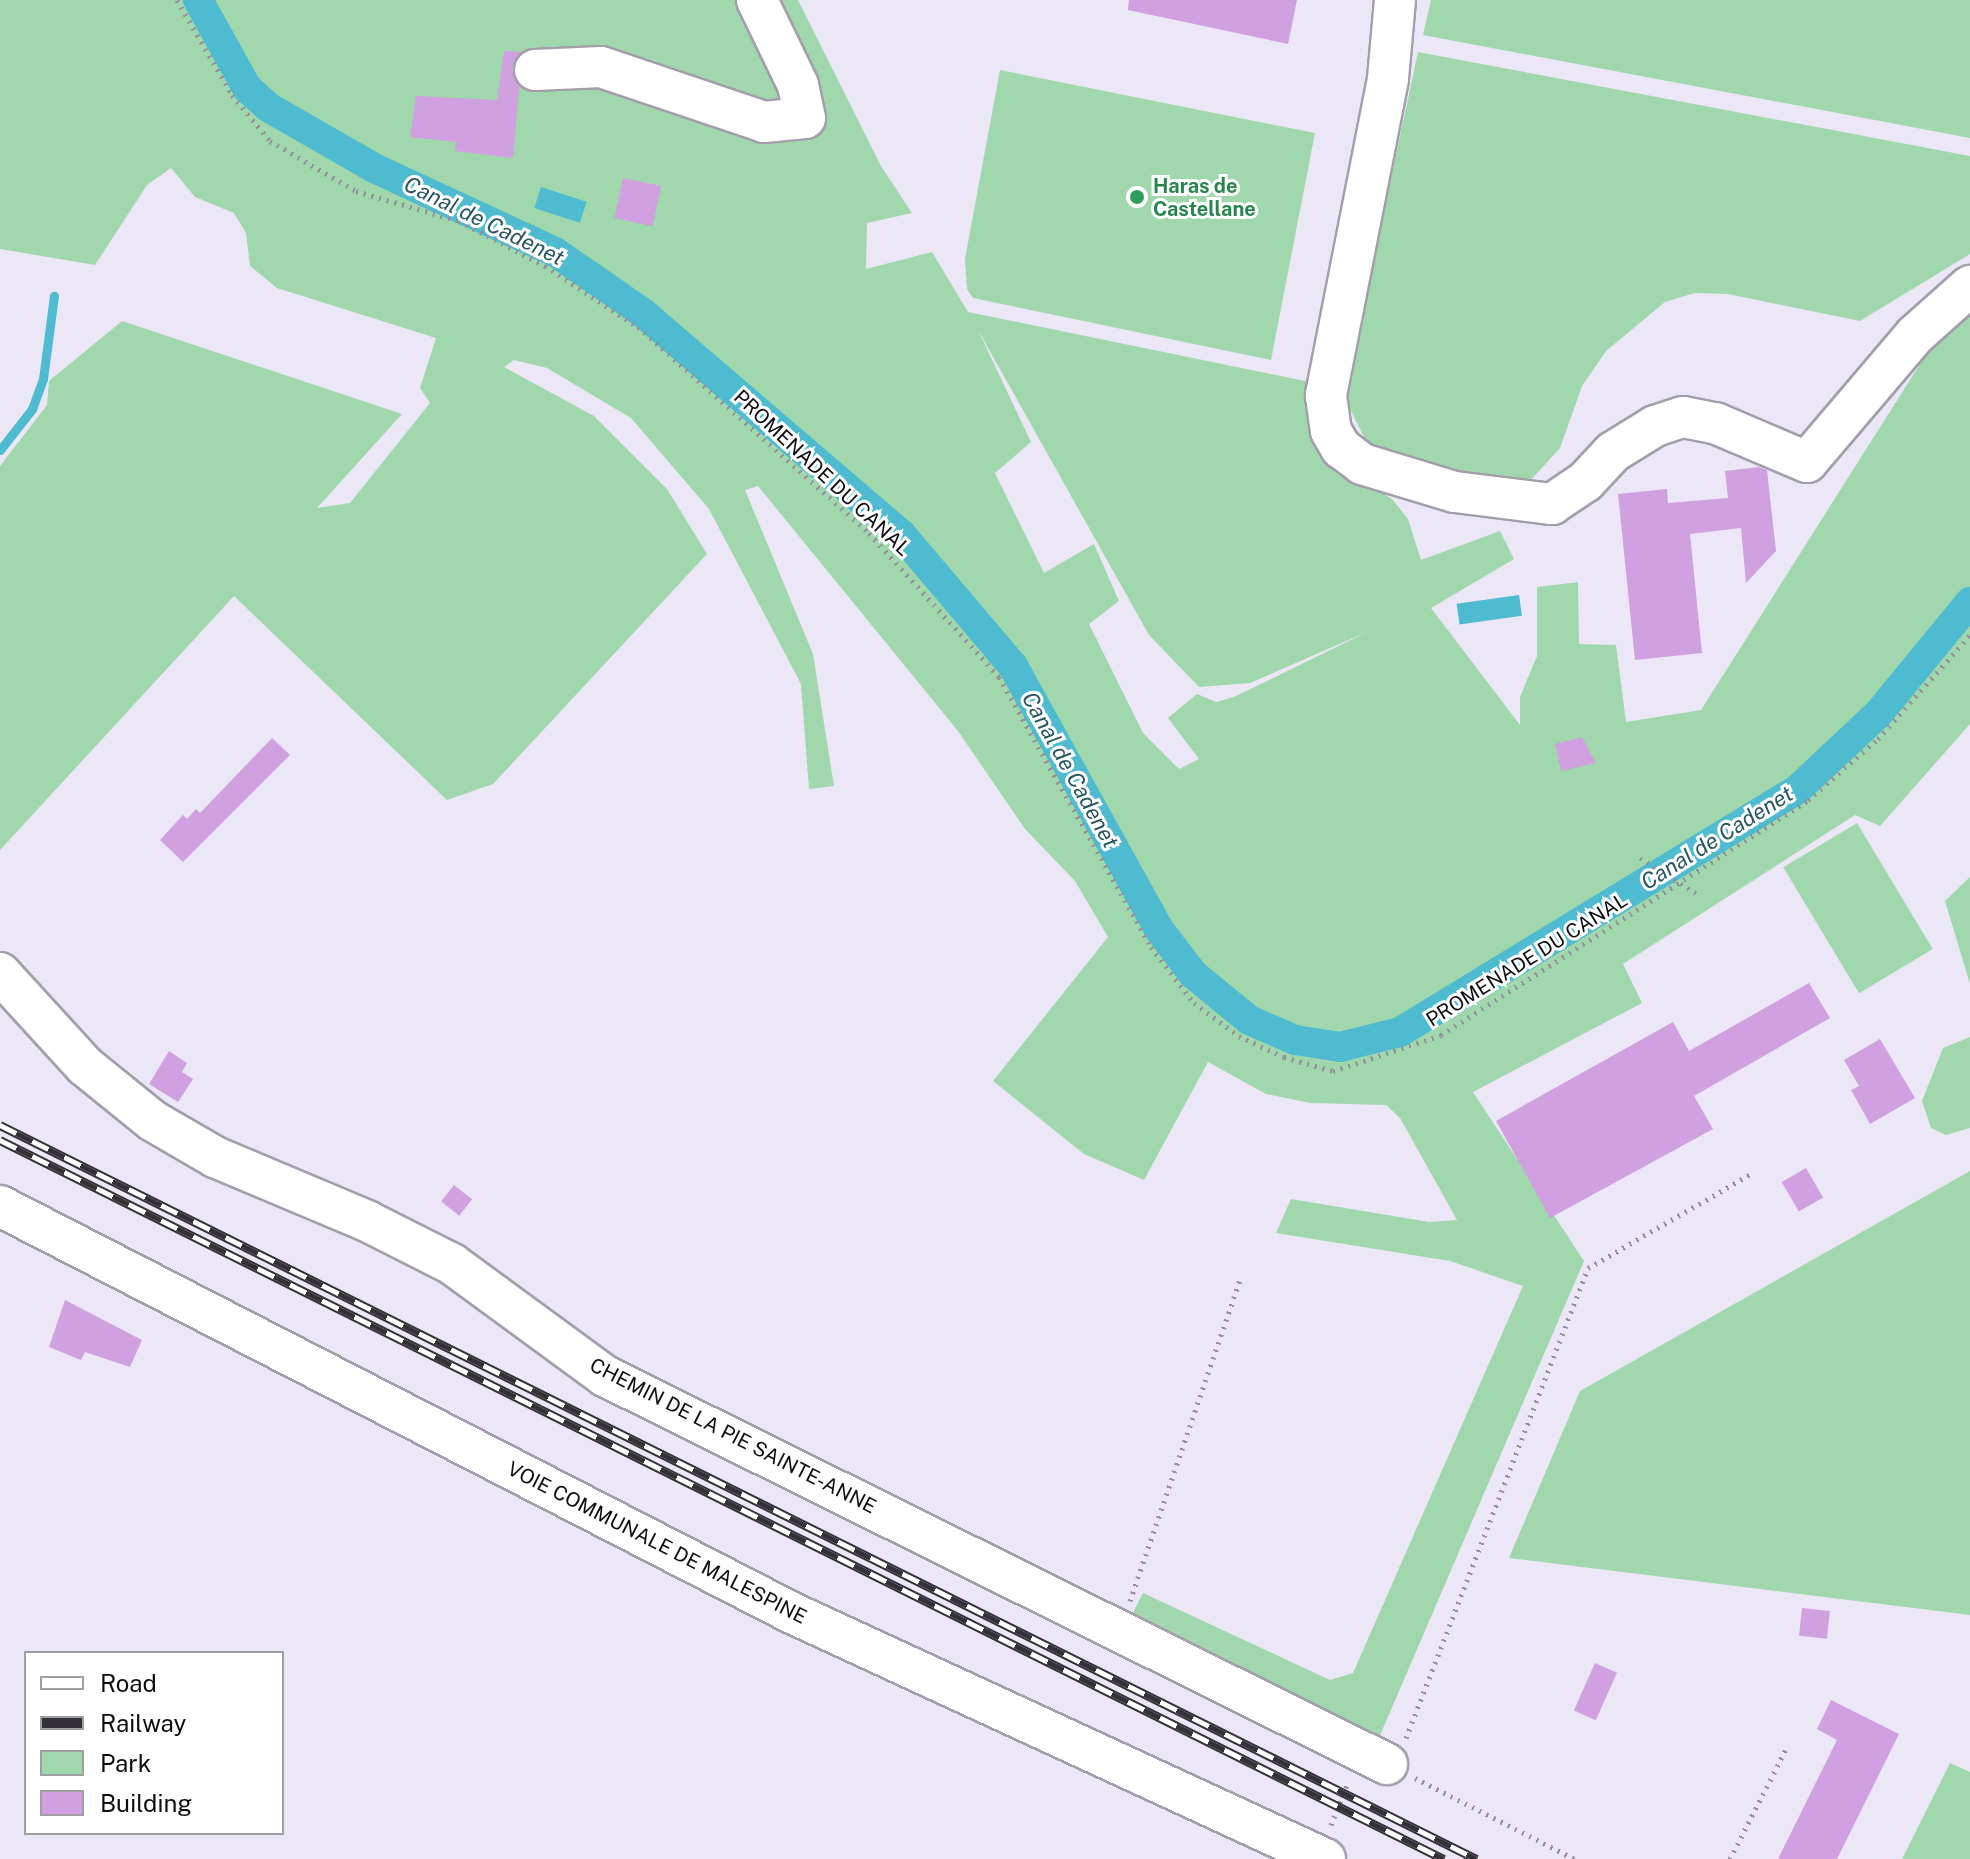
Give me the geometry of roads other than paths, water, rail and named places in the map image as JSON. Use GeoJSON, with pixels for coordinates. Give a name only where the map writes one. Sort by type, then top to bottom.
{"type":"FeatureCollection","features":[{"type":"Feature","properties":{"kind":"street"},"geometry":{"type":"LineString","coordinates":[[535,70],[601,67],[764,122],[805,118],[798,85],[757,0]]}},
{"type":"Feature","properties":{"kind":"street"},"geometry":{"type":"LineString","coordinates":[[1395,0],[1388,79],[1326,396],[1331,431],[1341,448],[1362,464],[1455,492],[1552,504],[1585,482],[1613,452],[1655,426],[1683,417],[1715,423],[1807,462],[1915,335],[1970,286]]}},
{"type":"Feature","properties":{"kind":"street","name":"CHEMIN DE LA PIE SAINTE-ANNE"},"geometry":{"type":"LineString","coordinates":[[0,973],[85,1066],[153,1121],[215,1157],[367,1221],[452,1264],[605,1376],[1387,1764]]}},
{"type":"Feature","properties":{"kind":"street","name":"VOIE COMMUNALE DE MALESPINE"},"geometry":{"type":"LineString","coordinates":[[0,1206],[792,1613],[1322,1858]]}},
{"type":"Feature","properties":{"kind":"water"},"geometry":{"type":"Polygon","coordinates":[[[541,187],[587,202],[580,223],[534,208],[541,187]]]}},
{"type":"Feature","properties":{"kind":"water"},"geometry":{"type":"Polygon","coordinates":[[[1519,595],[1522,616],[1460,625],[1457,604],[1519,595]]]}},
{"type":"Feature","properties":{"kind":"waterway","name":"Canal de Cadenet"},"geometry":{"type":"LineString","coordinates":[[198,0],[247,88],[268,107],[374,168],[555,252],[643,313],[901,534],[1013,666],[1158,928],[1193,974],[1249,1020],[1295,1040],[1340,1047],[1400,1032],[1798,789],[1878,714],[1970,602]]}},
{"type":"Feature","properties":{"kind":"waterway"},"geometry":{"type":"LineString","coordinates":[[0,450],[32,409],[43,379],[54,296]]}},
{"type":"Feature","properties":{"kind":"railway"},"geometry":{"type":"LineString","coordinates":[[0,1125],[1477,1859]]}},
{"type":"Feature","properties":{"kind":"railway"},"geometry":{"type":"LineString","coordinates":[[0,1140],[1444,1859]]}},
{"type":"Feature","properties":{"kind":"place","name":"Haras de Castellane"},"geometry":{"type":"Point","coordinates":[1137,197]}}]}
